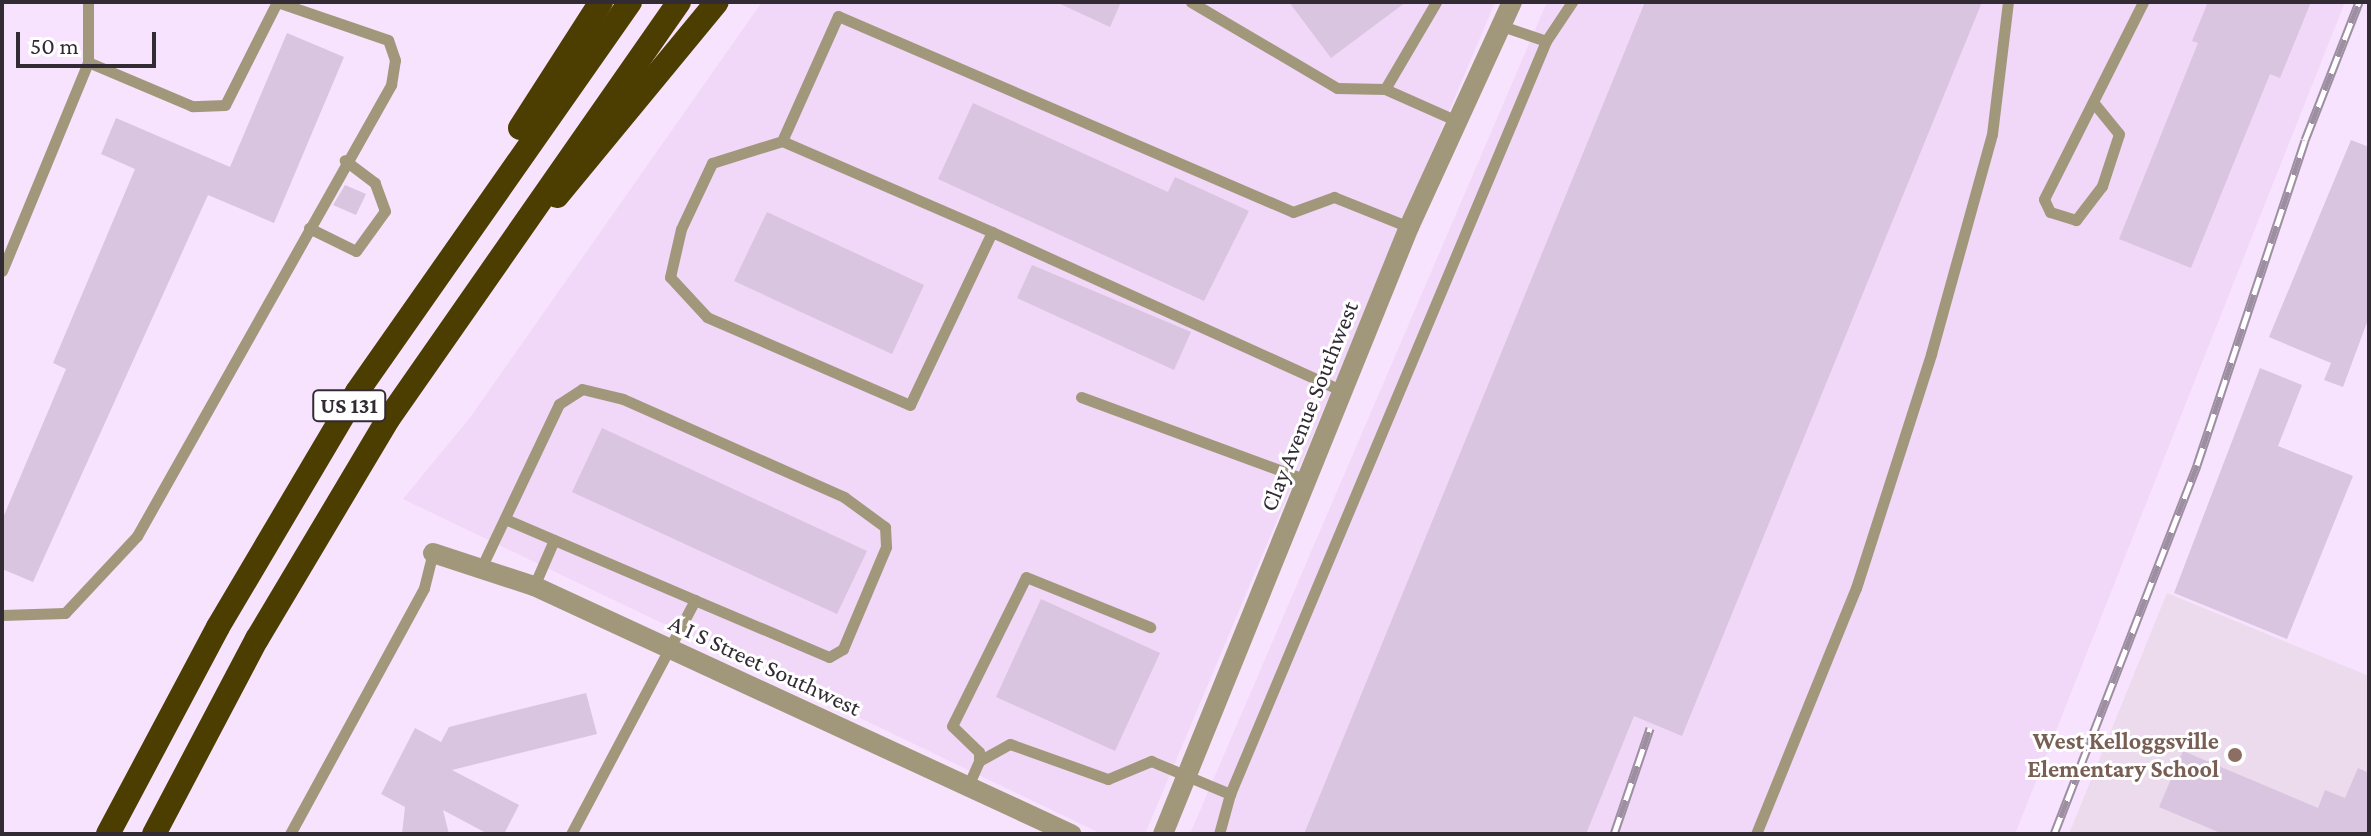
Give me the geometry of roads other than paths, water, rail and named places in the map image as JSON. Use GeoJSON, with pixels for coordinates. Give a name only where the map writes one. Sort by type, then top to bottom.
{"type":"FeatureCollection","features":[{"type":"Feature","properties":{"kind":"highway"},"geometry":{"type":"LineString","coordinates":[[357,392],[601,2]]}},
{"type":"Feature","properties":{"kind":"highway","name":"US 131"},"geometry":{"type":"LineString","coordinates":[[108,834],[218,627],[357,392],[630,2]]}},
{"type":"Feature","properties":{"kind":"highway","name":"US 131"},"geometry":{"type":"LineString","coordinates":[[154,834],[287,586],[464,304],[679,2]]}},
{"type":"Feature","properties":{"kind":"highway"},"geometry":{"type":"LineString","coordinates":[[464,304],[717,2]]}},
{"type":"Feature","properties":{"kind":"street","name":"Clay Avenue Southwest"},"geometry":{"type":"LineString","coordinates":[[1163,834],[1409,227],[1455,120],[1512,2]]}},
{"type":"Feature","properties":{"kind":"street","name":"A I S Street Southwest"},"geometry":{"type":"LineString","coordinates":[[433,553],[483,564],[534,586],[1071,834]]}},
{"type":"Feature","properties":{"kind":"lane"},"geometry":{"type":"LineString","coordinates":[[2,271],[88,62],[88,2]]}},
{"type":"Feature","properties":{"kind":"lane"},"geometry":{"type":"LineString","coordinates":[[2,615],[65,613],[137,536],[345,160],[391,85],[395,60],[388,40],[277,2],[257,53],[218,107],[192,106],[88,62]]}},
{"type":"Feature","properties":{"kind":"lane"},"geometry":{"type":"LineString","coordinates":[[1191,2],[1337,88],[1385,89],[1455,120]]}},
{"type":"Feature","properties":{"kind":"lane"},"geometry":{"type":"LineString","coordinates":[[1385,89],[1436,2]]}},
{"type":"Feature","properties":{"kind":"lane"},"geometry":{"type":"LineString","coordinates":[[1219,834],[1230,794],[1546,41],[1572,2]]}},
{"type":"Feature","properties":{"kind":"lane"},"geometry":{"type":"LineString","coordinates":[[1756,834],[1856,588],[1931,354],[1992,134],[2008,2]]}},
{"type":"Feature","properties":{"kind":"lane"},"geometry":{"type":"LineString","coordinates":[[2093,102],[2119,134],[2102,186],[2076,220],[2050,212],[2044,199],[2143,2]]}},
{"type":"Feature","properties":{"kind":"lane"},"geometry":{"type":"LineString","coordinates":[[782,141],[838,16],[1293,212],[1334,197],[1409,227]]}},
{"type":"Feature","properties":{"kind":"lane"},"geometry":{"type":"LineString","coordinates":[[1502,26],[1546,41]]}},
{"type":"Feature","properties":{"kind":"lane"},"geometry":{"type":"LineString","coordinates":[[992,232],[910,405],[721,323],[670,277],[681,229],[712,163],[782,141],[992,232],[1343,391]]}},
{"type":"Feature","properties":{"kind":"lane"},"geometry":{"type":"LineString","coordinates":[[309,228],[356,251],[385,211],[375,183],[345,160]]}},
{"type":"Feature","properties":{"kind":"lane"},"geometry":{"type":"LineString","coordinates":[[483,564],[559,404],[582,389],[623,399],[844,497],[885,527],[886,547],[843,649],[829,657],[505,519]]}},
{"type":"Feature","properties":{"kind":"lane"},"geometry":{"type":"LineString","coordinates":[[1081,397],[1307,480]]}},
{"type":"Feature","properties":{"kind":"lane"},"geometry":{"type":"LineString","coordinates":[[534,586],[554,540]]}},
{"type":"Feature","properties":{"kind":"lane"},"geometry":{"type":"LineString","coordinates":[[290,834],[424,588],[433,553]]}},
{"type":"Feature","properties":{"kind":"lane"},"geometry":{"type":"LineString","coordinates":[[968,786],[979,761],[979,752],[952,726],[1026,577],[1150,627]]}},
{"type":"Feature","properties":{"kind":"lane"},"geometry":{"type":"LineString","coordinates":[[571,834],[673,651],[695,600]]}},
{"type":"Feature","properties":{"kind":"lane"},"geometry":{"type":"LineString","coordinates":[[979,761],[1010,744],[1108,779],[1151,761],[1230,794]]}},
{"type":"Feature","properties":{"kind":"railway"},"geometry":{"type":"LineString","coordinates":[[2054,834],[2197,465],[2305,140],[2359,2]]}},
{"type":"Feature","properties":{"kind":"railway"},"geometry":{"type":"LineString","coordinates":[[1614,834],[1650,728]]}},
{"type":"Feature","properties":{"kind":"place","name":"West Kelloggsville Elementary School"},"geometry":{"type":"Point","coordinates":[2235,755]}}]}
